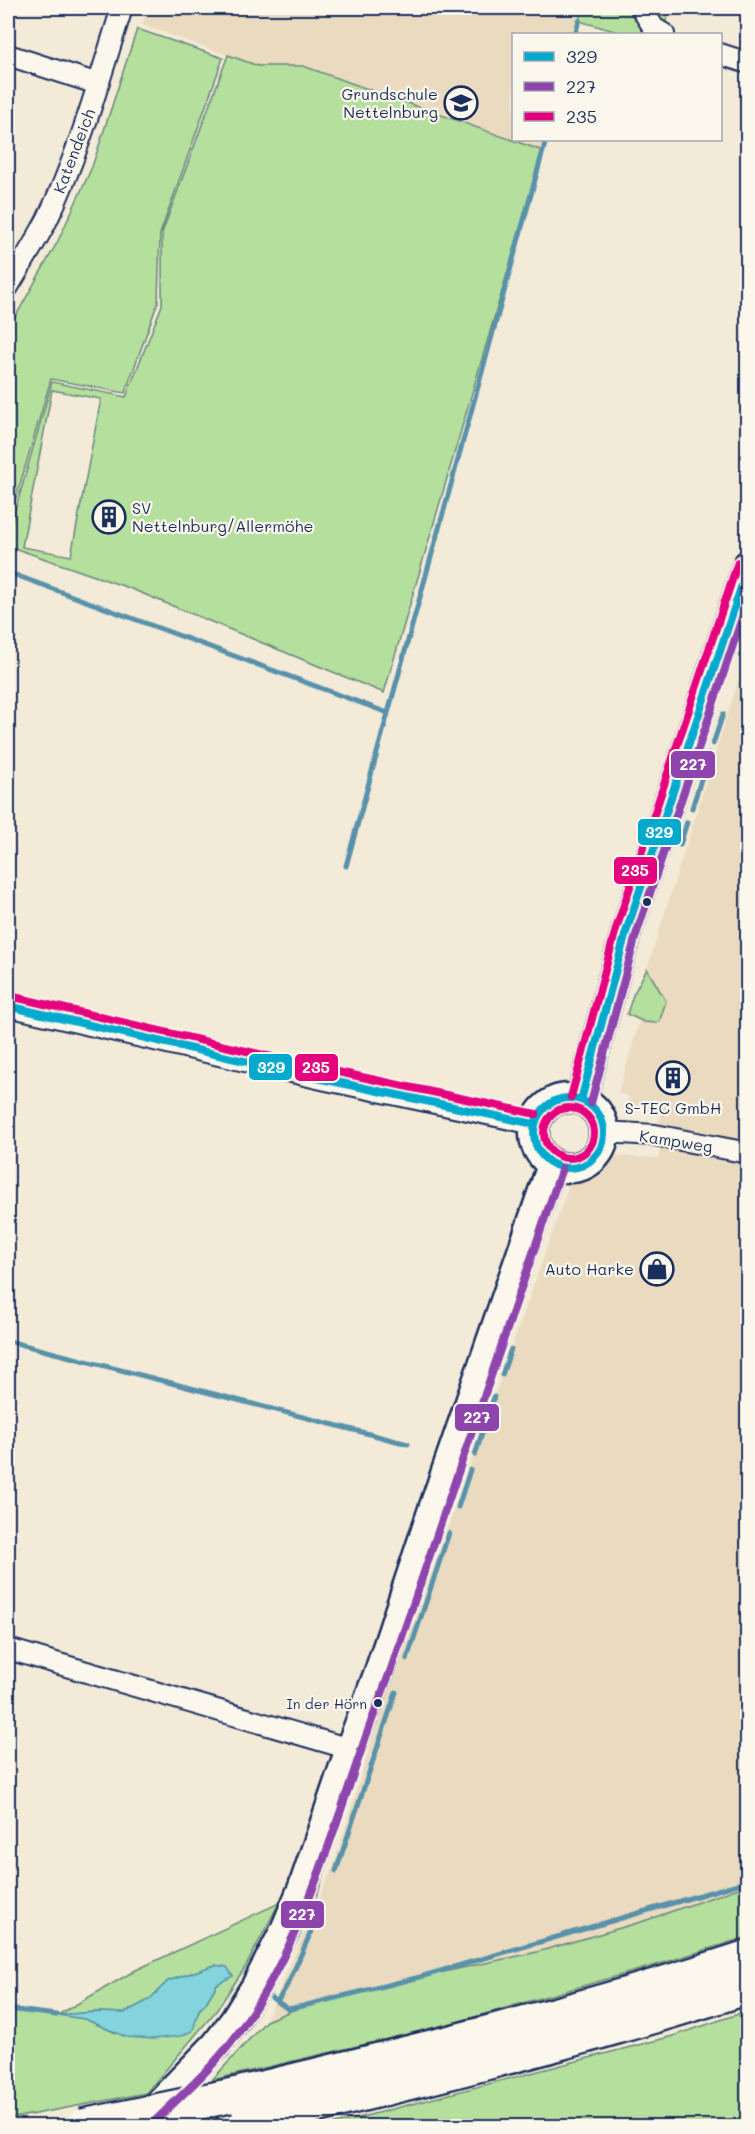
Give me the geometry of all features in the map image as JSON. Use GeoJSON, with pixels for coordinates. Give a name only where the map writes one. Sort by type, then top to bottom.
{"type":"FeatureCollection","features":[{"type":"Feature","properties":{"kind":"highway"},"geometry":{"type":"LineString","coordinates":[[231,2111],[439,2046],[659,1986],[747,1956]]}},
{"type":"Feature","properties":{"kind":"highway"},"geometry":{"type":"LineString","coordinates":[[82,2126],[231,2111],[458,2070],[667,2013],[747,1987]]}},
{"type":"Feature","properties":{"kind":"street","name":"Katendeich"},"geometry":{"type":"LineString","coordinates":[[8,287],[47,220],[98,84],[122,8]]}},
{"type":"Feature","properties":{"kind":"street"},"geometry":{"type":"LineString","coordinates":[[641,8],[654,28],[662,33]]}},
{"type":"Feature","properties":{"kind":"street"},"geometry":{"type":"LineString","coordinates":[[8,55],[98,84]]}},
{"type":"Feature","properties":{"kind":"street"},"geometry":{"type":"LineString","coordinates":[[722,55],[747,63]]}},
{"type":"Feature","properties":{"kind":"street"},"geometry":{"type":"LineString","coordinates":[[581,1100],[621,949],[747,565]]}},
{"type":"Feature","properties":{"kind":"street"},"geometry":{"type":"LineString","coordinates":[[8,1006],[534,1124]]}},
{"type":"Feature","properties":{"kind":"street"},"geometry":{"type":"LineString","coordinates":[[558,1099],[581,1100],[598,1114],[604,1132],[601,1148],[595,1158],[586,1164],[563,1169],[552,1165],[542,1157],[533,1136],[534,1124],[539,1113],[558,1099]]}},
{"type":"Feature","properties":{"kind":"street","name":"Kampweg"},"geometry":{"type":"LineString","coordinates":[[604,1132],[655,1135],[747,1153]]}},
{"type":"Feature","properties":{"kind":"street"},"geometry":{"type":"LineString","coordinates":[[136,2127],[216,2045],[256,1986],[285,1930],[303,1887],[380,1669],[552,1165]]}},
{"type":"Feature","properties":{"kind":"street"},"geometry":{"type":"LineString","coordinates":[[8,1649],[350,1749]]}},
{"type":"Feature","properties":{"kind":"shaded area","name":"Grundschule Nettelnburg"},"geometry":{"type":"Polygon","coordinates":[[[148,8],[582,8],[575,33],[512,33],[512,140],[303,66],[258,66],[142,25],[148,8]]]}},
{"type":"Feature","properties":{"kind":"shaded area","name":"Grundschule Nettelnburg"},"geometry":{"type":"Polygon","coordinates":[[[515,141],[546,141],[543,151],[515,141]]]}},
{"type":"Feature","properties":{"kind":"shaded area"},"geometry":{"type":"Polygon","coordinates":[[[747,653],[747,1885],[641,1922],[537,1952],[420,1977],[303,2006],[266,2021],[335,1862],[368,1753],[570,1183],[613,1156],[659,1158],[660,1113],[628,1103],[629,1096],[618,1093],[640,1020],[627,1014],[633,995],[647,969],[747,653]]]}},
{"type":"Feature","properties":{"kind":"green space"},"geometry":{"type":"Polygon","coordinates":[[[582,8],[670,8],[662,33],[621,33],[579,21],[582,8]]]}},
{"type":"Feature","properties":{"kind":"green space"},"geometry":{"type":"Polygon","coordinates":[[[137,29],[223,58],[160,234],[158,302],[125,393],[51,379],[8,525],[8,330],[58,241],[92,167],[137,29]]]}},
{"type":"Feature","properties":{"kind":"green space"},"geometry":{"type":"Polygon","coordinates":[[[228,55],[258,66],[303,66],[543,151],[384,693],[129,588],[8,546],[8,535],[52,382],[126,397],[162,305],[162,233],[228,55]],[[52,390],[22,547],[71,556],[101,399],[52,390]]]}},
{"type":"Feature","properties":{"kind":"green space"},"geometry":{"type":"Polygon","coordinates":[[[647,969],[666,1001],[657,1023],[644,1022],[627,1014],[633,995],[647,969]]]}},
{"type":"Feature","properties":{"kind":"green space"},"geometry":{"type":"Polygon","coordinates":[[[747,1885],[747,1937],[435,2028],[212,2080],[266,2021],[303,2006],[420,1977],[537,1952],[641,1922],[747,1885]]]}},
{"type":"Feature","properties":{"kind":"green space"},"geometry":{"type":"Polygon","coordinates":[[[279,1903],[246,1966],[216,2011],[146,2093],[8,2119],[8,2009],[58,2015],[136,1970],[279,1903]],[[215,1965],[168,1981],[149,2000],[124,2013],[96,2012],[61,2015],[85,2019],[116,2033],[192,2031],[199,2010],[217,1984],[232,1975],[215,1965]]]}},
{"type":"Feature","properties":{"kind":"green space"},"geometry":{"type":"Polygon","coordinates":[[[747,2011],[747,2126],[327,2126],[673,2036],[747,2011]]]}},
{"type":"Feature","properties":{"kind":"water"},"geometry":{"type":"Polygon","coordinates":[[[215,1965],[227,1967],[233,1976],[217,1984],[199,2010],[192,2031],[181,2036],[153,2039],[126,2037],[85,2019],[57,2015],[96,2012],[124,2013],[149,2000],[168,1981],[215,1965]]]}},
{"type":"Feature","properties":{"kind":"waterway"},"geometry":{"type":"LineString","coordinates":[[575,33],[579,21]]}},
{"type":"Feature","properties":{"kind":"waterway"},"geometry":{"type":"LineString","coordinates":[[388,713],[546,141]]}},
{"type":"Feature","properties":{"kind":"waterway"},"geometry":{"type":"LineString","coordinates":[[10,573],[388,713],[346,866]]}},
{"type":"Feature","properties":{"kind":"waterway"},"geometry":{"type":"LineString","coordinates":[[713,744],[723,714]]}},
{"type":"Feature","properties":{"kind":"waterway"},"geometry":{"type":"LineString","coordinates":[[692,808],[709,754]]}},
{"type":"Feature","properties":{"kind":"waterway"},"geometry":{"type":"LineString","coordinates":[[680,845],[687,822]]}},
{"type":"Feature","properties":{"kind":"waterway"},"geometry":{"type":"LineString","coordinates":[[8,1341],[408,1444]]}},
{"type":"Feature","properties":{"kind":"waterway"},"geometry":{"type":"LineString","coordinates":[[502,1375],[511,1349]]}},
{"type":"Feature","properties":{"kind":"waterway"},"geometry":{"type":"LineString","coordinates":[[475,1455],[494,1397]]}},
{"type":"Feature","properties":{"kind":"waterway"},"geometry":{"type":"LineString","coordinates":[[458,1507],[470,1470]]}},
{"type":"Feature","properties":{"kind":"waterway"},"geometry":{"type":"LineString","coordinates":[[407,1659],[449,1533]]}},
{"type":"Feature","properties":{"kind":"waterway"},"geometry":{"type":"LineString","coordinates":[[336,1871],[396,1692]]}},
{"type":"Feature","properties":{"kind":"waterway"},"geometry":{"type":"LineString","coordinates":[[272,1998],[288,2009],[303,2006],[420,1977],[748,1881]]}},
{"type":"Feature","properties":{"kind":"waterway"},"geometry":{"type":"LineString","coordinates":[[277,2002],[289,1982],[321,1909]]}},
{"type":"Feature","properties":{"kind":"waterway"},"geometry":{"type":"LineString","coordinates":[[8,2009],[57,2015]]}},
{"type":"Feature","properties":{"kind":"transit line","name":"235"},"geometry":{"type":"LineString","coordinates":[[571,1097],[616,929],[738,562]]}},
{"type":"Feature","properties":{"kind":"transit line","name":"329"},"geometry":{"type":"LineString","coordinates":[[581,1100],[626,932],[748,567]]}},
{"type":"Feature","properties":{"kind":"transit line","name":"227"},"geometry":{"type":"LineString","coordinates":[[591,1103],[636,935],[748,600]]}},
{"type":"Feature","properties":{"kind":"transit line","name":"235"},"geometry":{"type":"LineString","coordinates":[[10,996],[324,1069],[536,1114]]}},
{"type":"Feature","properties":{"kind":"transit line","name":"329"},"geometry":{"type":"LineString","coordinates":[[8,1006],[322,1079],[534,1124]]}},
{"type":"Feature","properties":{"kind":"transit line","name":"329"},"geometry":{"type":"LineString","coordinates":[[576,1098],[589,1104],[598,1113],[602,1119],[604,1133],[602,1147],[594,1158],[583,1166],[562,1168],[544,1158],[536,1147],[534,1126],[544,1108],[555,1100],[576,1098]]}},
{"type":"Feature","properties":{"kind":"transit line","name":"235"},"geometry":{"type":"LineString","coordinates":[[569,1108],[587,1115],[594,1133],[587,1151],[569,1158],[551,1151],[544,1133],[551,1115],[569,1108]]}},
{"type":"Feature","properties":{"kind":"transit line","name":"227"},"geometry":{"type":"LineString","coordinates":[[150,2126],[199,2078],[233,2040],[263,1995],[297,1928],[324,1859],[390,1672],[562,1168]]}},
{"type":"Feature","properties":{"kind":"place","name":"Grundschule Nettelnburg"},"geometry":{"type":"Point","coordinates":[461,103]}},
{"type":"Feature","properties":{"kind":"place","name":"SV Nettelnburg/Allermöhe"},"geometry":{"type":"Point","coordinates":[109,517]}},
{"type":"Feature","properties":{"kind":"place","name":"S-TEC GmbH"},"geometry":{"type":"Point","coordinates":[673,1078]}},
{"type":"Feature","properties":{"kind":"place","name":"Auto Harke"},"geometry":{"type":"Point","coordinates":[657,1269]}},
{"type":"Feature","properties":{"kind":"place","name":"In der Hörn"},"geometry":{"type":"Point","coordinates":[378,1703]}}]}
